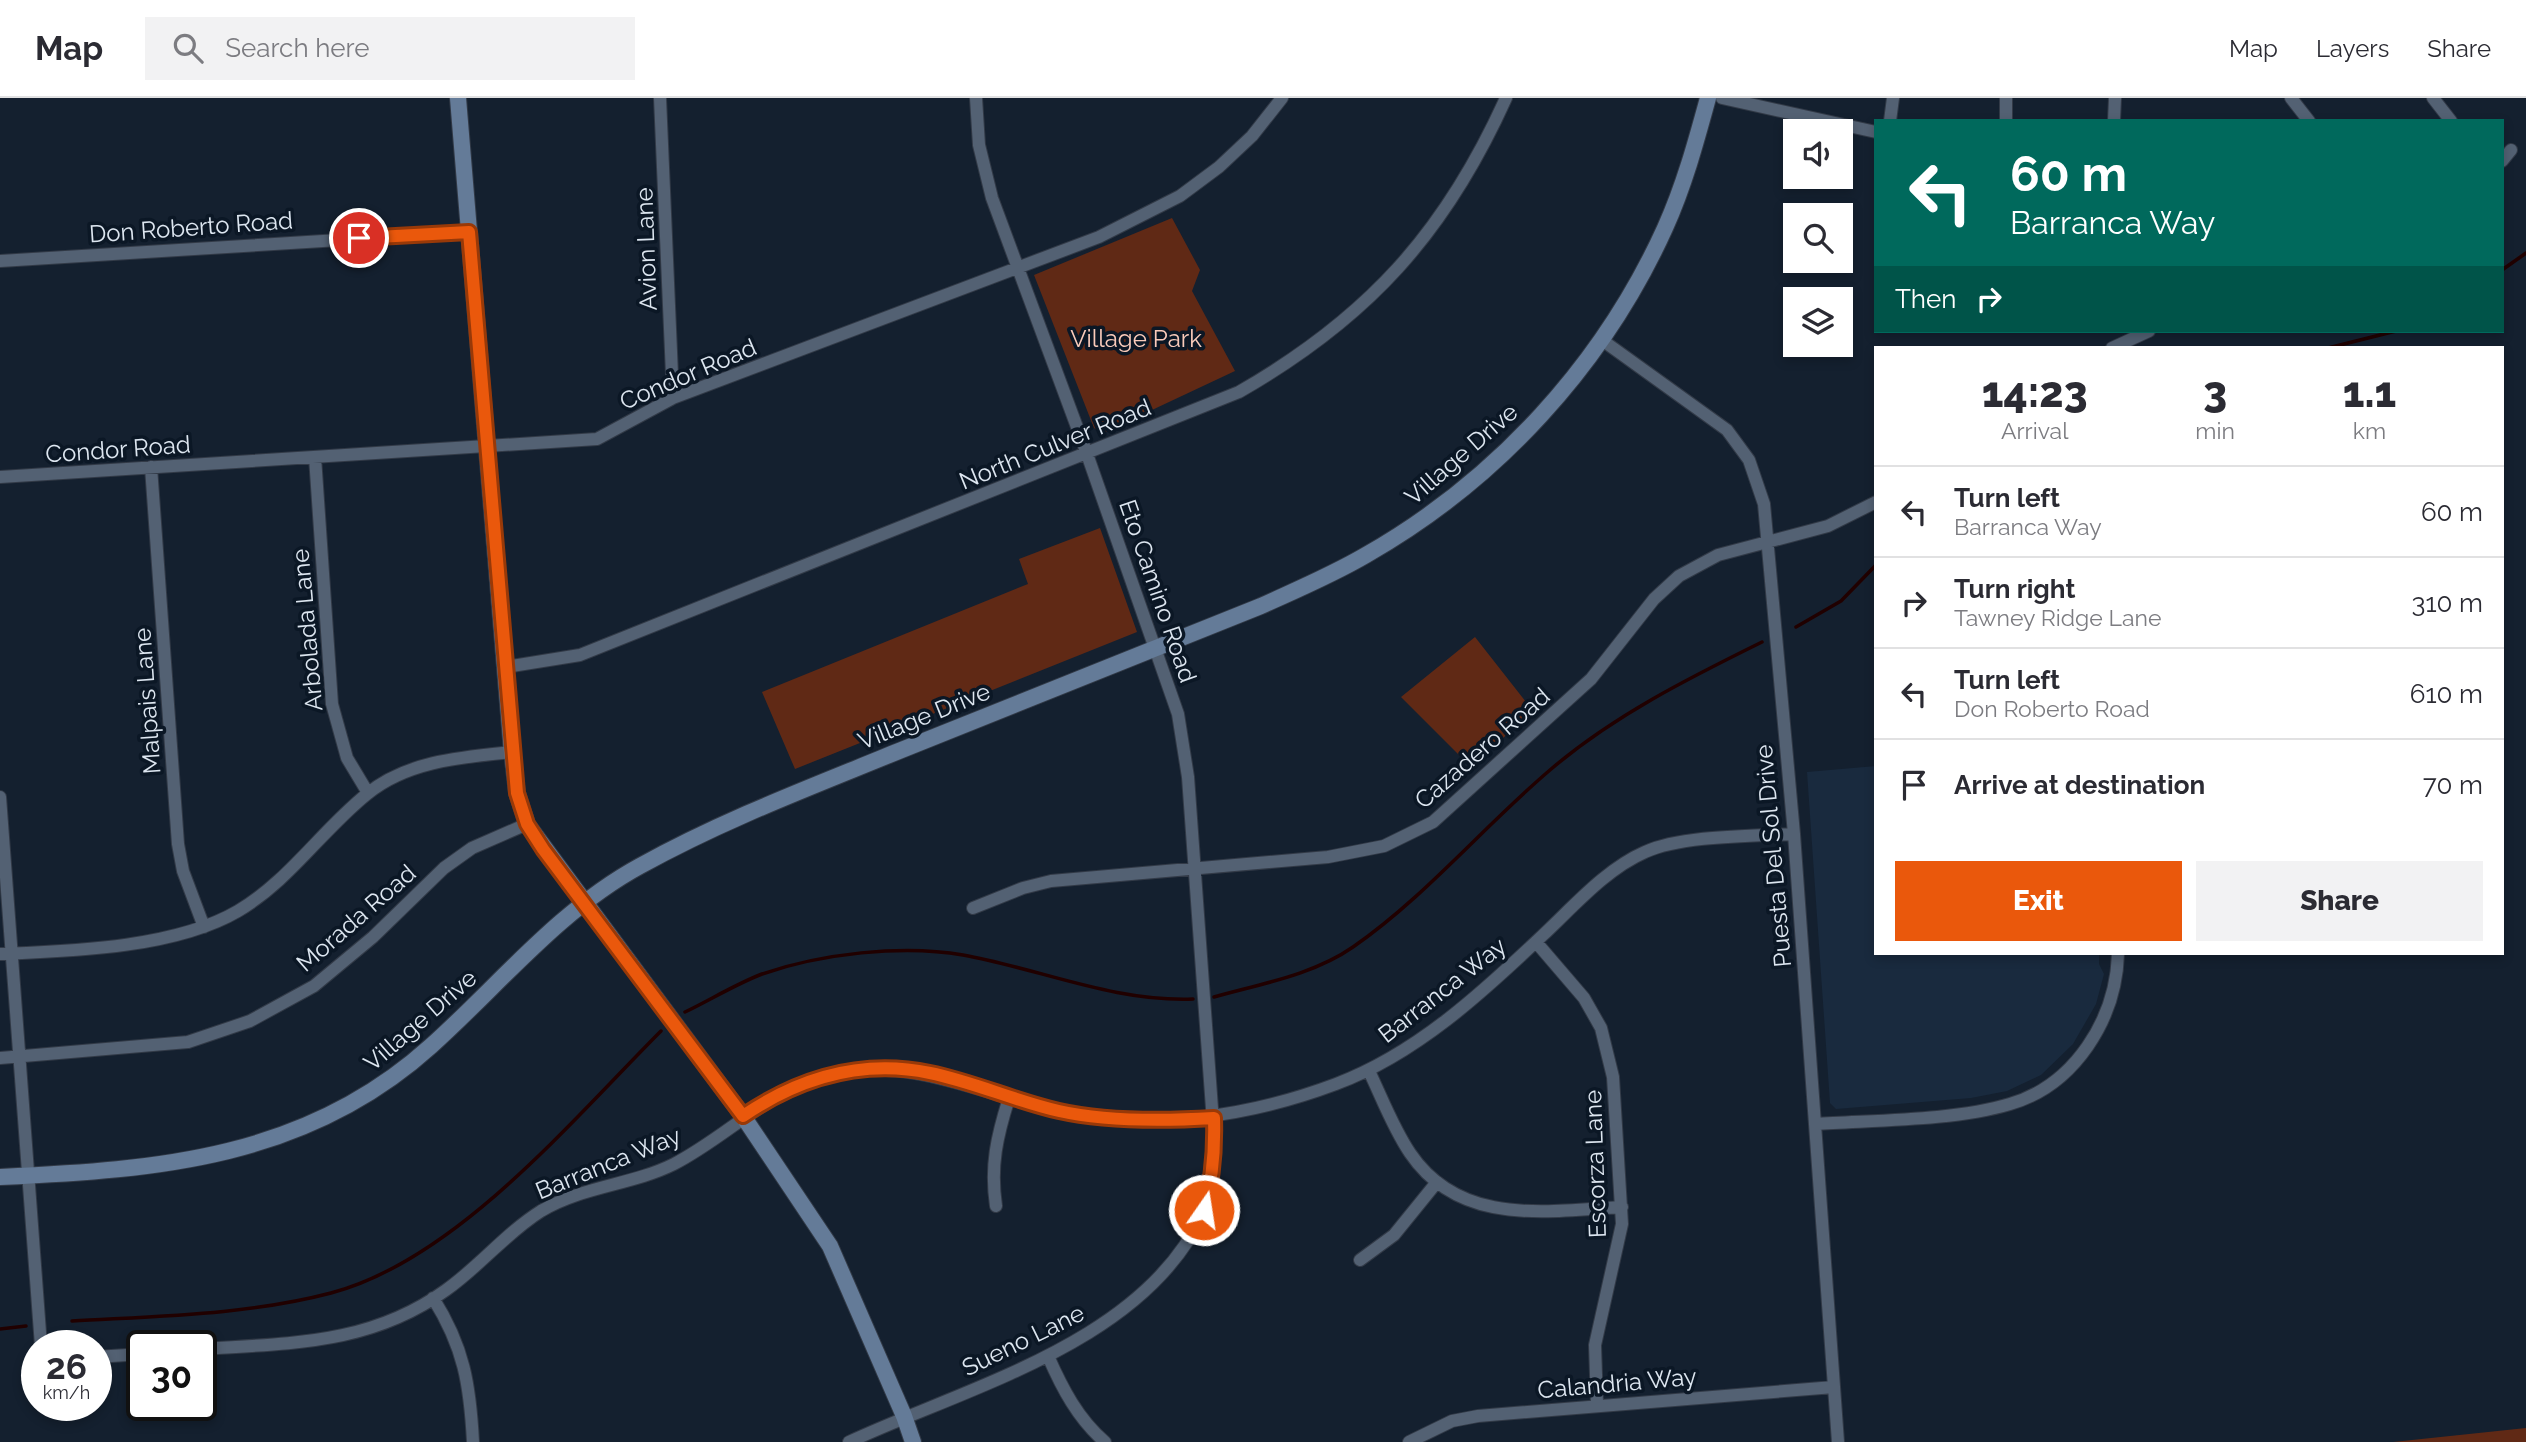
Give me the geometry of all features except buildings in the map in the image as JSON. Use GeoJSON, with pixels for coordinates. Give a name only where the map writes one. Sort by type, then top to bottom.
{"type":"FeatureCollection","features":[{"type":"Feature","properties":{"kind":"main road"},"geometry":{"type":"LineString","coordinates":[[458,98],[512,752],[517,793],[527,824],[743,1116],[830,1246],[913,1442]]}},
{"type":"Feature","properties":{"kind":"main road","name":"Village Drive"},"geometry":{"type":"LineString","coordinates":[[0,1177],[196,1160],[265,1143],[338,1112],[387,1082],[428,1049],[545,936],[585,902],[635,869],[738,816],[1157,648],[1324,577],[1417,523],[1455,496],[1501,456],[1552,402],[1602,340],[1627,300],[1664,230],[1686,175],[1708,98]]}},
{"type":"Feature","properties":{"kind":"street","name":"Avion Lane"},"geometry":{"type":"LineString","coordinates":[[660,98],[673,398]]}},
{"type":"Feature","properties":{"kind":"street","name":"Eto Camino Road"},"geometry":{"type":"LineString","coordinates":[[976,98],[984,171],[1157,648],[1178,713],[1184,742],[1214,1118]]}},
{"type":"Feature","properties":{"kind":"street","name":"Condor Road"},"geometry":{"type":"LineString","coordinates":[[0,478],[597,439],[673,398],[1099,237],[1180,196],[1219,167],[1252,136],[1282,98]]}},
{"type":"Feature","properties":{"kind":"street","name":"North Culver Road"},"geometry":{"type":"LineString","coordinates":[[506,667],[580,655],[1240,392],[1292,362],[1339,326],[1392,276],[1437,221],[1481,152],[1506,98]]}},
{"type":"Feature","properties":{"kind":"street"},"geometry":{"type":"LineString","coordinates":[[1723,98],[1874,132]]}},
{"type":"Feature","properties":{"kind":"street"},"geometry":{"type":"LineString","coordinates":[[1891,119],[1893,98]]}},
{"type":"Feature","properties":{"kind":"street"},"geometry":{"type":"LineString","coordinates":[[2006,98],[2006,119]]}},
{"type":"Feature","properties":{"kind":"street"},"geometry":{"type":"LineString","coordinates":[[2115,98],[2115,119]]}},
{"type":"Feature","properties":{"kind":"street"},"geometry":{"type":"LineString","coordinates":[[2291,98],[2307,119]]}},
{"type":"Feature","properties":{"kind":"street"},"geometry":{"type":"LineString","coordinates":[[2433,98],[2449,119]]}},
{"type":"Feature","properties":{"kind":"street"},"geometry":{"type":"LineString","coordinates":[[2504,159],[2511,150]]}},
{"type":"Feature","properties":{"kind":"street","name":"Don Roberto Road"},"geometry":{"type":"LineString","coordinates":[[0,261],[469,232]]}},
{"type":"Feature","properties":{"kind":"street"},"geometry":{"type":"LineString","coordinates":[[2116,346],[2145,333]]}},
{"type":"Feature","properties":{"kind":"street","name":"Puesta Del Sol Drive"},"geometry":{"type":"LineString","coordinates":[[1602,340],[1712,418],[1739,444],[1759,482],[1767,540],[1794,835],[1838,1442]]}},
{"type":"Feature","properties":{"kind":"street","name":"Arbolada Lane"},"geometry":{"type":"LineString","coordinates":[[315,457],[332,704],[347,758],[368,793]]}},
{"type":"Feature","properties":{"kind":"street","name":"Malpais Lane"},"geometry":{"type":"LineString","coordinates":[[151,467],[178,845],[183,871],[204,927]]}},
{"type":"Feature","properties":{"kind":"street","name":"Cazadero Road"},"geometry":{"type":"LineString","coordinates":[[973,908],[1023,888],[1051,881],[1351,854],[1384,846],[1417,831],[1448,810],[1591,679],[1666,587],[1698,564],[1767,540],[1828,526],[1874,503]]}},
{"type":"Feature","properties":{"kind":"street"},"geometry":{"type":"LineString","coordinates":[[6,953],[158,940],[204,927],[235,913],[268,891],[368,793],[430,763],[512,752]]}},
{"type":"Feature","properties":{"kind":"street"},"geometry":{"type":"LineString","coordinates":[[0,797],[6,953],[20,1058],[40,1330]]}},
{"type":"Feature","properties":{"kind":"street","name":"Morada Road"},"geometry":{"type":"LineString","coordinates":[[0,1058],[188,1042],[250,1021],[314,986],[373,937],[444,868],[481,844],[527,824]]}},
{"type":"Feature","properties":{"kind":"street","name":"Barranca Way"},"geometry":{"type":"LineString","coordinates":[[217,1348],[343,1337],[377,1327],[433,1298],[541,1212],[580,1192],[672,1165],[766,1101],[810,1080],[873,1069],[930,1073],[1063,1112],[1106,1117],[1214,1118],[1295,1099],[1369,1071],[1455,1013],[1595,886],[1645,852],[1663,846],[1728,838],[1794,835]]}},
{"type":"Feature","properties":{"kind":"street","name":"Escorza Lane"},"geometry":{"type":"LineString","coordinates":[[1536,942],[1584,998],[1601,1028],[1609,1052],[1622,1206],[1619,1246],[1595,1345],[1598,1405]]}},
{"type":"Feature","properties":{"kind":"street"},"geometry":{"type":"LineString","coordinates":[[1815,1124],[1979,1111],[2012,1104],[2041,1091],[2070,1069],[2104,1020],[2114,987],[2118,955]]}},
{"type":"Feature","properties":{"kind":"street"},"geometry":{"type":"LineString","coordinates":[[1369,1071],[1411,1154],[1437,1182],[1467,1201],[1503,1210],[1622,1206]]}},
{"type":"Feature","properties":{"kind":"street"},"geometry":{"type":"LineString","coordinates":[[996,1206],[992,1167],[1009,1098]]}},
{"type":"Feature","properties":{"kind":"street","name":"Sueno Lane"},"geometry":{"type":"LineString","coordinates":[[849,1442],[1048,1356],[1118,1314],[1145,1289],[1194,1231],[1212,1184],[1214,1118]]}},
{"type":"Feature","properties":{"kind":"street"},"geometry":{"type":"LineString","coordinates":[[1360,1260],[1394,1236],[1437,1182]]}},
{"type":"Feature","properties":{"kind":"street"},"geometry":{"type":"LineString","coordinates":[[433,1298],[451,1327],[461,1351],[473,1442]]}},
{"type":"Feature","properties":{"kind":"street"},"geometry":{"type":"LineString","coordinates":[[1048,1356],[1063,1391],[1083,1420],[1105,1442]]}},
{"type":"Feature","properties":{"kind":"street","name":"Calandria Way"},"geometry":{"type":"LineString","coordinates":[[1409,1442],[1430,1430],[1465,1418],[1834,1387]]}},
{"type":"Feature","properties":{"kind":"shaded area"},"geometry":{"type":"Polygon","coordinates":[[[1874,766],[1874,955],[2099,955],[2099,964],[2104,974],[2096,1004],[2073,1044],[2041,1075],[2007,1091],[1971,1098],[1836,1109],[1830,1103],[1807,772],[1874,766]]]}},
{"type":"Feature","properties":{"kind":"green space","name":"Village Park"},"geometry":{"type":"Polygon","coordinates":[[[1172,218],[1200,270],[1192,291],[1235,371],[1103,433],[1094,428],[1034,275],[1172,218]]]}},
{"type":"Feature","properties":{"kind":"green space"},"geometry":{"type":"Polygon","coordinates":[[[1100,528],[1137,632],[795,769],[762,692],[1028,584],[1019,559],[1100,528]]]}},
{"type":"Feature","properties":{"kind":"green space"},"geometry":{"type":"Polygon","coordinates":[[[1475,637],[1533,711],[1471,767],[1401,697],[1475,637]]]}},
{"type":"Feature","properties":{"kind":"green space"},"geometry":{"type":"Polygon","coordinates":[[[2526,1428],[2526,1442],[2393,1442],[2526,1428]]]}},
{"type":"Feature","properties":{"kind":"waterway"},"geometry":{"type":"LineString","coordinates":[[2504,269],[2526,253]]}},
{"type":"Feature","properties":{"kind":"waterway"},"geometry":{"type":"LineString","coordinates":[[2336,346],[2388,333]]}},
{"type":"Feature","properties":{"kind":"waterway"},"geometry":{"type":"LineString","coordinates":[[1796,627],[1841,601],[1874,567]]}},
{"type":"Feature","properties":{"kind":"waterway"},"geometry":{"type":"LineString","coordinates":[[1214,997],[1304,972],[1353,947],[1405,906],[1525,792],[1574,750],[1652,699],[1762,642]]}},
{"type":"Feature","properties":{"kind":"waterway"},"geometry":{"type":"LineString","coordinates":[[685,1012],[752,978],[785,967],[835,956],[888,951],[963,955],[1106,990],[1163,999],[1193,999]]}},
{"type":"Feature","properties":{"kind":"waterway"},"geometry":{"type":"LineString","coordinates":[[72,1321],[267,1306],[331,1293],[377,1276],[423,1251],[467,1219],[509,1183],[661,1031]]}},
{"type":"Feature","properties":{"kind":"waterway"},"geometry":{"type":"LineString","coordinates":[[0,1329],[26,1326]]}},
{"type":"Feature","properties":{"kind":"route"},"geometry":{"type":"LineString","coordinates":[[359,238],[469,232],[517,793],[527,824],[543,849],[743,1116],[788,1089],[810,1080],[850,1071],[901,1069],[930,1073],[1063,1112],[1106,1117],[1214,1118],[1212,1184],[1204,1210]]}}]}
